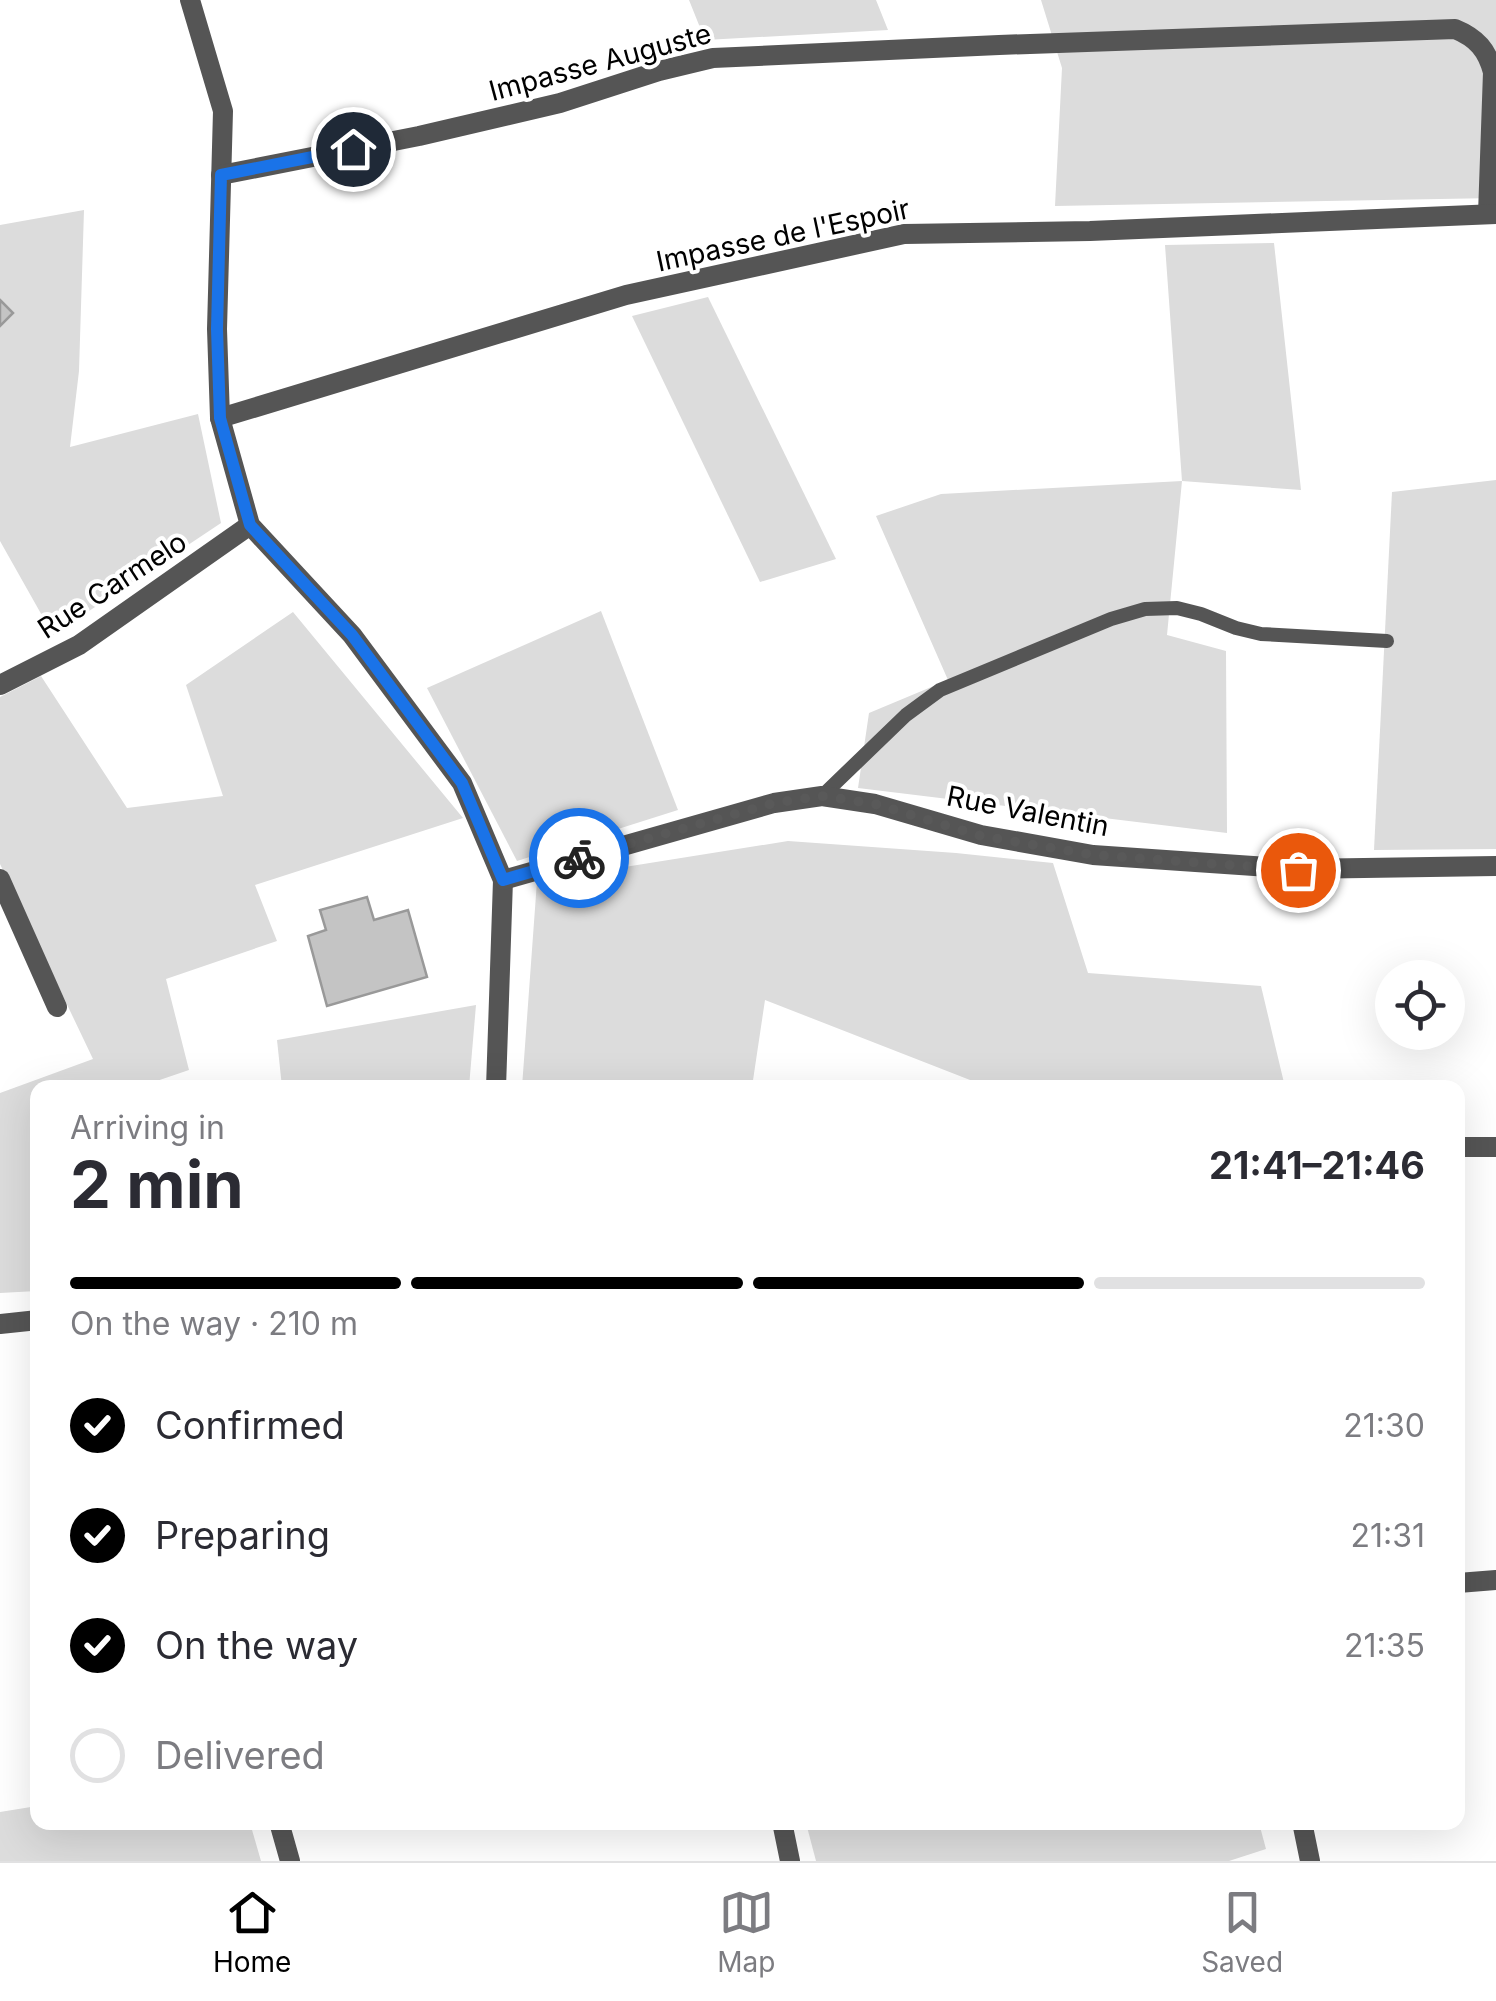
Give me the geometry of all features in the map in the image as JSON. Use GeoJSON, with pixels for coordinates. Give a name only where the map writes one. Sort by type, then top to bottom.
{"type":"FeatureCollection","features":[{"type":"Feature","properties":{"kind":"street"},"geometry":{"type":"LineString","coordinates":[[190,0],[223,111],[217,329],[220,418],[250,525],[352,635],[462,783],[503,880],[496,1080]]}},
{"type":"Feature","properties":{"kind":"street","name":"Impasse Auguste"},"geometry":{"type":"LineString","coordinates":[[221,175],[542,107],[713,58],[1455,29],[1479,43],[1493,72],[1492,214]]}},
{"type":"Feature","properties":{"kind":"street","name":"Impasse de l'Espoir"},"geometry":{"type":"LineString","coordinates":[[220,418],[626,296],[904,234],[1090,231],[1492,214]]}},
{"type":"Feature","properties":{"kind":"street","name":"Rue Carmelo"},"geometry":{"type":"LineString","coordinates":[[0,685],[79,645],[250,525]]}},
{"type":"Feature","properties":{"kind":"street","name":"Rue Valentin"},"geometry":{"type":"LineString","coordinates":[[503,880],[774,803],[822,796],[875,804],[981,836],[1093,855],[1298,870],[1496,866]]}},
{"type":"Feature","properties":{"kind":"street"},"geometry":{"type":"LineString","coordinates":[[0,879],[58,1007]]}},
{"type":"Feature","properties":{"kind":"street"},"geometry":{"type":"LineString","coordinates":[[1465,1146],[1496,1147]]}},
{"type":"Feature","properties":{"kind":"street"},"geometry":{"type":"LineString","coordinates":[[0,1324],[30,1321]]}},
{"type":"Feature","properties":{"kind":"street"},"geometry":{"type":"LineString","coordinates":[[1465,1582],[1496,1580]]}},
{"type":"Feature","properties":{"kind":"street"},"geometry":{"type":"LineString","coordinates":[[281,1830],[290,1861]]}},
{"type":"Feature","properties":{"kind":"street"},"geometry":{"type":"LineString","coordinates":[[784,1830],[790,1861]]}},
{"type":"Feature","properties":{"kind":"street"},"geometry":{"type":"LineString","coordinates":[[1304,1830],[1310,1861]]}},
{"type":"Feature","properties":{"kind":"lane"},"geometry":{"type":"LineString","coordinates":[[822,796],[884,734],[940,690],[1111,619],[1145,609],[1178,608],[1262,634],[1387,640]]}},
{"type":"Feature","properties":{"kind":"shaded area"},"geometry":{"type":"Polygon","coordinates":[[[689,0],[876,0],[888,30],[705,40],[689,0]]]}},
{"type":"Feature","properties":{"kind":"shaded area"},"geometry":{"type":"Polygon","coordinates":[[[1041,0],[1496,0],[1496,198],[1055,206],[1062,68],[1041,0]]]}},
{"type":"Feature","properties":{"kind":"shaded area"},"geometry":{"type":"Polygon","coordinates":[[[84,210],[79,371],[70,447],[198,414],[221,523],[53,635],[0,541],[0,225],[84,210]]]}},
{"type":"Feature","properties":{"kind":"shaded area"},"geometry":{"type":"Polygon","coordinates":[[[1274,243],[1301,490],[1182,481],[1165,245],[1274,243]]]}},
{"type":"Feature","properties":{"kind":"shaded area"},"geometry":{"type":"Polygon","coordinates":[[[708,297],[836,559],[760,582],[632,316],[708,297]]]}},
{"type":"Feature","properties":{"kind":"shaded area"},"geometry":{"type":"Polygon","coordinates":[[[1496,480],[1496,849],[1374,850],[1392,492],[1496,480]]]}},
{"type":"Feature","properties":{"kind":"shaded area"},"geometry":{"type":"Polygon","coordinates":[[[1182,481],[1167,635],[1226,651],[1227,833],[858,788],[869,713],[948,680],[876,516],[941,494],[1182,481]]]}},
{"type":"Feature","properties":{"kind":"shaded area"},"geometry":{"type":"Polygon","coordinates":[[[601,611],[678,810],[517,861],[427,688],[601,611]]]}},
{"type":"Feature","properties":{"kind":"shaded area"},"geometry":{"type":"Polygon","coordinates":[[[293,612],[463,818],[255,885],[277,941],[166,979],[189,1070],[160,1080],[36,1080],[93,1059],[0,864],[0,697],[41,676],[127,808],[223,796],[186,685],[293,612]]]}},
{"type":"Feature","properties":{"kind":"shaded area"},"geometry":{"type":"Polygon","coordinates":[[[788,841],[1053,863],[1088,973],[1261,986],[1283,1080],[970,1080],[765,1000],[753,1080],[523,1080],[537,881],[788,841]]]}},
{"type":"Feature","properties":{"kind":"shaded area"},"geometry":{"type":"Polygon","coordinates":[[[476,1005],[470,1080],[281,1080],[277,1040],[476,1005]]]}},
{"type":"Feature","properties":{"kind":"shaded area"},"geometry":{"type":"Polygon","coordinates":[[[30,1082],[30,1291],[0,1293],[0,1093],[30,1082]]]}},
{"type":"Feature","properties":{"kind":"shaded area"},"geometry":{"type":"Polygon","coordinates":[[[30,1807],[30,1830],[252,1830],[261,1861],[0,1861],[0,1812],[30,1807]]]}},
{"type":"Feature","properties":{"kind":"shaded area"},"geometry":{"type":"Polygon","coordinates":[[[808,1830],[1261,1830],[1266,1849],[1229,1861],[816,1861],[808,1830]]]}},
{"type":"Feature","properties":{"kind":"building"},"geometry":{"type":"Polygon","coordinates":[[[0,300],[13,313],[0,326],[0,300]]]}},
{"type":"Feature","properties":{"kind":"building"},"geometry":{"type":"Polygon","coordinates":[[[367,897],[374,920],[408,910],[427,977],[327,1006],[308,936],[326,930],[320,910],[367,897]]]}},
{"type":"Feature","properties":{"kind":"way so far"},"geometry":{"type":"LineString","coordinates":[[579,858],[774,803],[822,796],[875,804],[981,836],[1093,855],[1298,870]]}},
{"type":"Feature","properties":{"kind":"route"},"geometry":{"type":"LineString","coordinates":[[353,149],[221,175],[217,329],[220,418],[250,525],[352,635],[462,783],[503,880],[579,858]]}}]}
